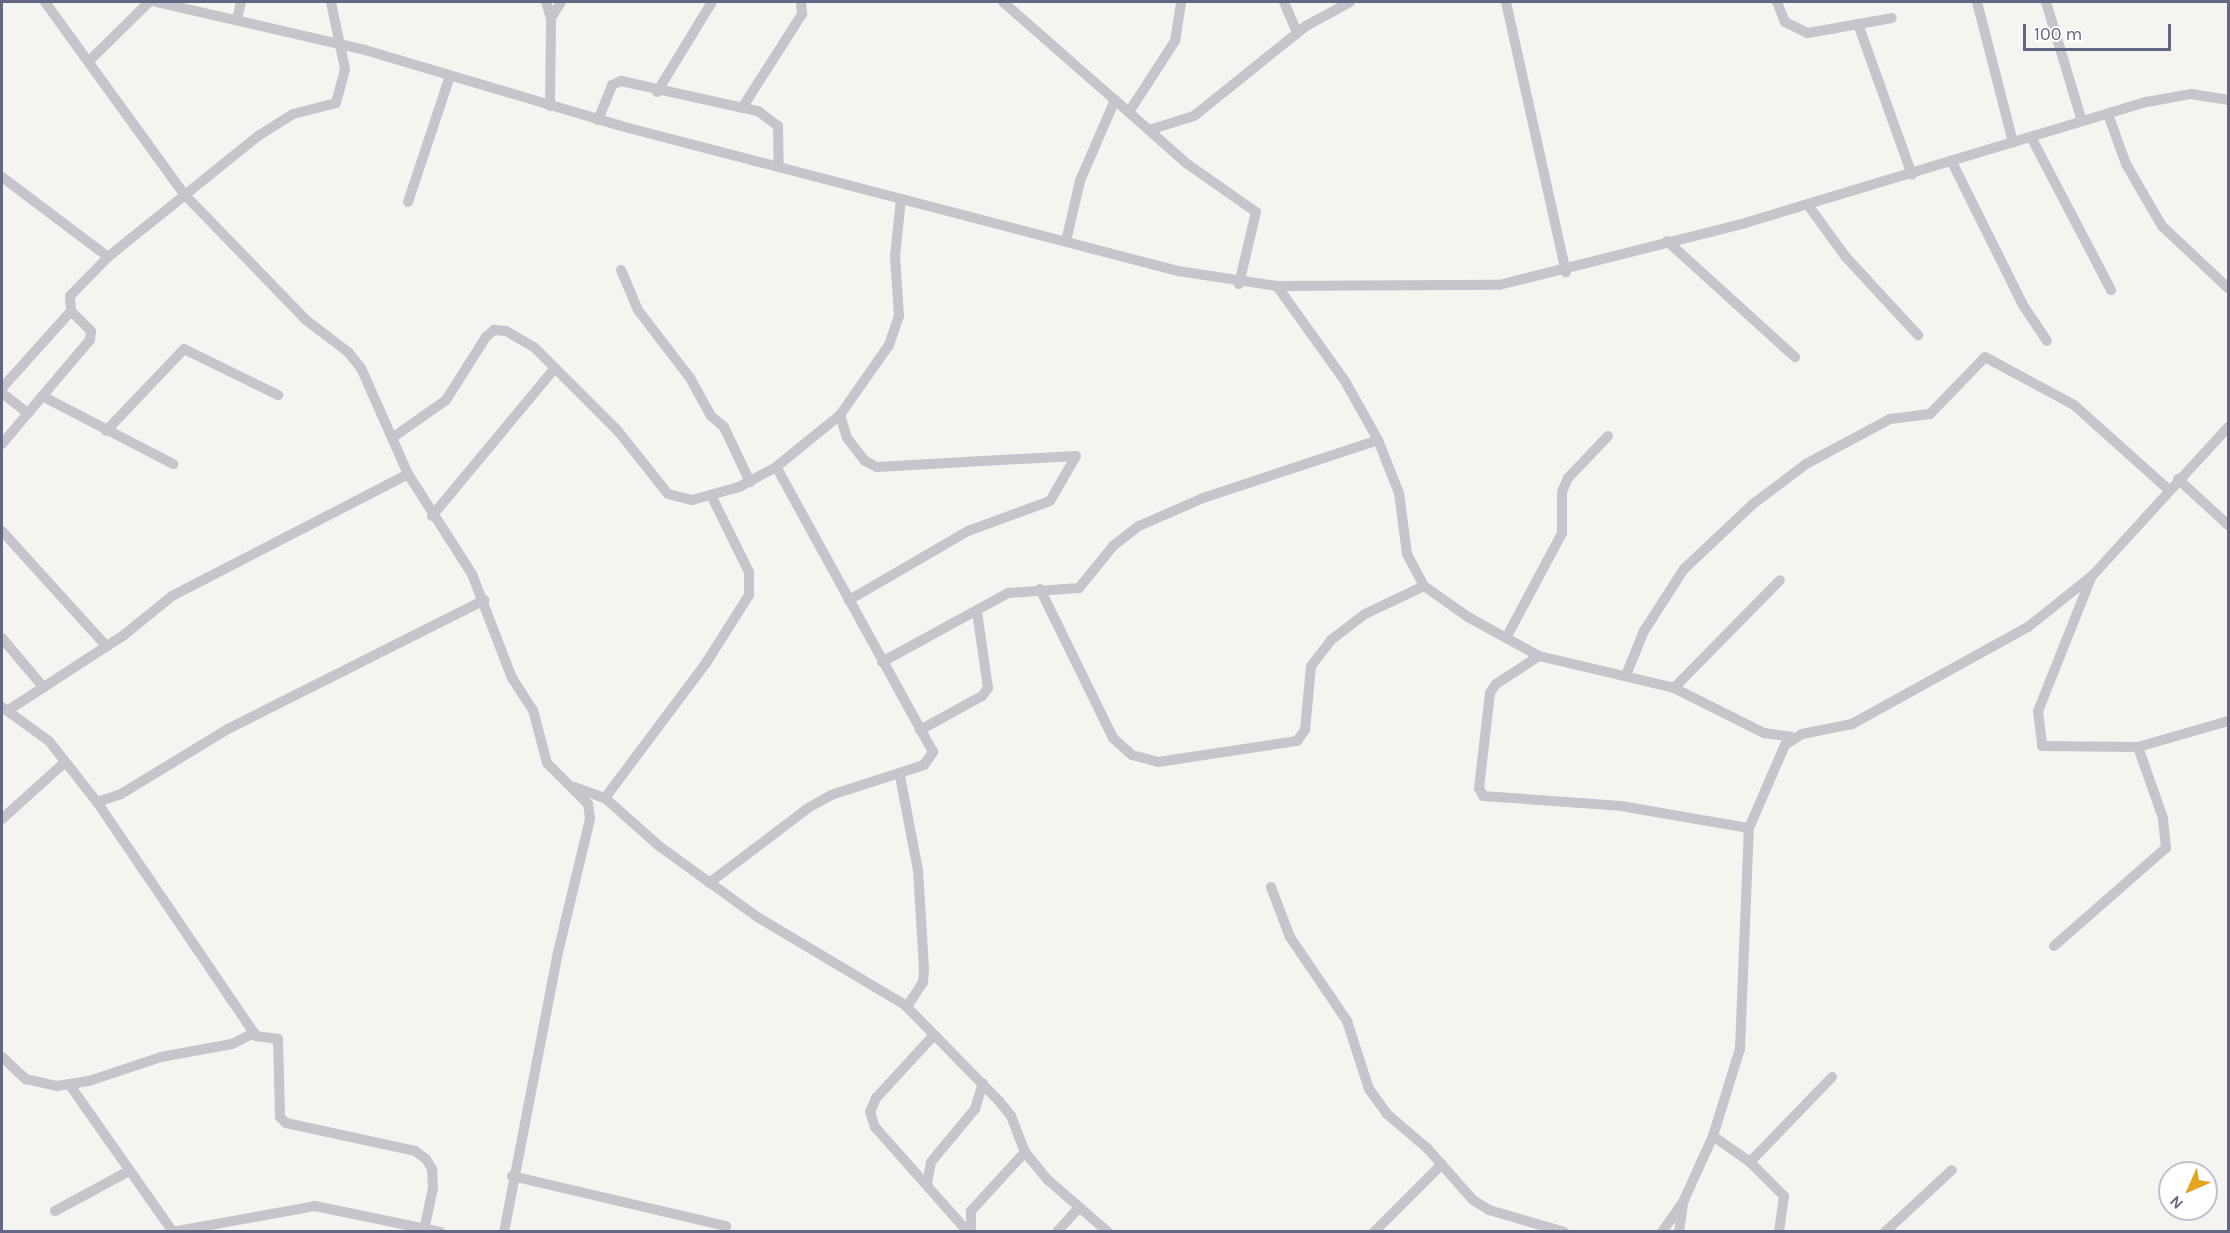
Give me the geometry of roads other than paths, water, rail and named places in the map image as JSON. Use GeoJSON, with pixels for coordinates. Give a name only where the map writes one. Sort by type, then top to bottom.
{"type":"FeatureCollection","features":[{"type":"Feature","properties":{"kind":"street"},"geometry":{"type":"LineString","coordinates":[[45,2],[184,194],[306,320],[354,359],[408,474],[484,600],[507,668],[533,710],[548,763],[574,787],[588,804],[590,819],[512,1176],[504,1232]]}},
{"type":"Feature","properties":{"kind":"street"},"geometry":{"type":"LineString","coordinates":[[89,61],[149,2]]}},
{"type":"Feature","properties":{"kind":"street"},"geometry":{"type":"LineString","coordinates":[[156,2],[343,45],[598,120],[1066,241],[1239,284],[1277,286],[1499,285],[1566,272],[1668,241],[1808,205],[1912,175],[2082,121],[2171,97],[2229,100]]}},
{"type":"Feature","properties":{"kind":"street"},"geometry":{"type":"LineString","coordinates":[[237,19],[241,2]]}},
{"type":"Feature","properties":{"kind":"street"},"geometry":{"type":"LineString","coordinates":[[2,388],[71,311],[74,287],[108,256],[184,194],[293,114],[331,108],[340,94],[345,69],[343,45],[331,2]]}},
{"type":"Feature","properties":{"kind":"street"},"geometry":{"type":"LineString","coordinates":[[546,2],[551,18],[550,106]]}},
{"type":"Feature","properties":{"kind":"street"},"geometry":{"type":"LineString","coordinates":[[551,18],[561,2]]}},
{"type":"Feature","properties":{"kind":"street"},"geometry":{"type":"LineString","coordinates":[[657,92],[712,2]]}},
{"type":"Feature","properties":{"kind":"street"},"geometry":{"type":"LineString","coordinates":[[742,108],[802,14],[801,2]]}},
{"type":"Feature","properties":{"kind":"street"},"geometry":{"type":"LineString","coordinates":[[1003,2],[1202,176],[1256,212],[1239,284]]}},
{"type":"Feature","properties":{"kind":"street"},"geometry":{"type":"LineString","coordinates":[[1129,112],[1175,41],[1181,2]]}},
{"type":"Feature","properties":{"kind":"street"},"geometry":{"type":"LineString","coordinates":[[1284,2],[1297,33]]}},
{"type":"Feature","properties":{"kind":"street"},"geometry":{"type":"LineString","coordinates":[[1149,130],[1194,116],[1297,33],[1350,2]]}},
{"type":"Feature","properties":{"kind":"street"},"geometry":{"type":"LineString","coordinates":[[1506,2],[1566,272]]}},
{"type":"Feature","properties":{"kind":"street"},"geometry":{"type":"LineString","coordinates":[[1777,2],[1785,22],[1808,33],[1892,18]]}},
{"type":"Feature","properties":{"kind":"street"},"geometry":{"type":"LineString","coordinates":[[1977,2],[2013,142]]}},
{"type":"Feature","properties":{"kind":"street"},"geometry":{"type":"LineString","coordinates":[[2046,2],[2082,121]]}},
{"type":"Feature","properties":{"kind":"street"},"geometry":{"type":"LineString","coordinates":[[1858,24],[1912,175]]}},
{"type":"Feature","properties":{"kind":"street"},"geometry":{"type":"LineString","coordinates":[[408,202],[450,76]]}},
{"type":"Feature","properties":{"kind":"street"},"geometry":{"type":"LineString","coordinates":[[598,120],[612,85],[621,81],[657,92],[742,108],[768,115],[778,126],[778,165]]}},
{"type":"Feature","properties":{"kind":"street"},"geometry":{"type":"LineString","coordinates":[[1066,241],[1080,181],[1115,100]]}},
{"type":"Feature","properties":{"kind":"street"},"geometry":{"type":"LineString","coordinates":[[2108,114],[2126,164],[2162,226],[2229,288]]}},
{"type":"Feature","properties":{"kind":"street"},"geometry":{"type":"LineString","coordinates":[[2031,137],[2111,290]]}},
{"type":"Feature","properties":{"kind":"street"},"geometry":{"type":"LineString","coordinates":[[1952,162],[2023,305],[2047,341]]}},
{"type":"Feature","properties":{"kind":"street"},"geometry":{"type":"LineString","coordinates":[[2,177],[108,256]]}},
{"type":"Feature","properties":{"kind":"street"},"geometry":{"type":"LineString","coordinates":[[392,438],[446,400],[494,330],[521,338],[555,368],[642,456],[668,494],[678,500],[712,497],[750,482],[776,467],[840,415],[889,345],[899,316],[895,256],[901,199]]}},
{"type":"Feature","properties":{"kind":"street"},"geometry":{"type":"LineString","coordinates":[[1808,205],[1845,256],[1918,335]]}},
{"type":"Feature","properties":{"kind":"street"},"geometry":{"type":"LineString","coordinates":[[1668,241],[1795,357]]}},
{"type":"Feature","properties":{"kind":"street"},"geometry":{"type":"LineString","coordinates":[[621,270],[638,310],[690,378],[711,416],[724,427],[750,482]]}},
{"type":"Feature","properties":{"kind":"street"},"geometry":{"type":"LineString","coordinates":[[1277,286],[1345,381],[1378,440],[1399,493],[1407,554],[1424,586],[1539,656],[1674,688],[1764,733],[1791,737],[1852,724],[2028,627],[2093,575],[2229,427]]}},
{"type":"Feature","properties":{"kind":"street"},"geometry":{"type":"LineString","coordinates":[[2,444],[92,335],[71,311]]}},
{"type":"Feature","properties":{"kind":"street"},"geometry":{"type":"LineString","coordinates":[[106,431],[184,349],[278,395]]}},
{"type":"Feature","properties":{"kind":"street"},"geometry":{"type":"LineString","coordinates":[[1626,675],[1644,631],[1684,569],[1745,511],[1806,464],[1890,419],[1930,414],[1985,357],[2074,405],[2169,490]]}},
{"type":"Feature","properties":{"kind":"street"},"geometry":{"type":"LineString","coordinates":[[432,516],[555,368]]}},
{"type":"Feature","properties":{"kind":"street"},"geometry":{"type":"LineString","coordinates":[[2,393],[28,413]]}},
{"type":"Feature","properties":{"kind":"street"},"geometry":{"type":"LineString","coordinates":[[42,396],[173,464]]}},
{"type":"Feature","properties":{"kind":"street"},"geometry":{"type":"LineString","coordinates":[[840,415],[847,438],[865,462],[877,467],[1076,456],[1050,501],[968,531],[849,600]]}},
{"type":"Feature","properties":{"kind":"street"},"geometry":{"type":"LineString","coordinates":[[1506,638],[1562,533],[1562,492],[1568,478],[1608,436]]}},
{"type":"Feature","properties":{"kind":"street"},"geometry":{"type":"LineString","coordinates":[[882,662],[1008,593],[1079,588],[1128,533],[1203,498],[1378,440]]}},
{"type":"Feature","properties":{"kind":"street"},"geometry":{"type":"LineString","coordinates":[[709,883],[831,795],[900,776],[930,759],[933,752],[776,467]]}},
{"type":"Feature","properties":{"kind":"street"},"geometry":{"type":"LineString","coordinates":[[4,709],[44,688],[107,647],[172,596],[408,474]]}},
{"type":"Feature","properties":{"kind":"street"},"geometry":{"type":"LineString","coordinates":[[2178,480],[2229,525]]}},
{"type":"Feature","properties":{"kind":"street"},"geometry":{"type":"LineString","coordinates":[[605,798],[706,663],[749,595],[749,572],[712,497]]}},
{"type":"Feature","properties":{"kind":"street"},"geometry":{"type":"LineString","coordinates":[[2,531],[107,647]]}},
{"type":"Feature","properties":{"kind":"street"},"geometry":{"type":"LineString","coordinates":[[2093,575],[2038,711],[2039,742],[2045,747],[2138,747],[2229,721]]}},
{"type":"Feature","properties":{"kind":"street"},"geometry":{"type":"LineString","coordinates":[[1674,688],[1780,580]]}},
{"type":"Feature","properties":{"kind":"street"},"geometry":{"type":"LineString","coordinates":[[1040,589],[1113,738],[1132,755],[1158,762],[1297,741],[1305,730],[1311,666],[1331,640],[1365,614],[1424,586]]}},
{"type":"Feature","properties":{"kind":"street"},"geometry":{"type":"LineString","coordinates":[[97,802],[121,794],[228,729],[484,600]]}},
{"type":"Feature","properties":{"kind":"street"},"geometry":{"type":"LineString","coordinates":[[920,730],[982,696],[988,688],[977,612]]}},
{"type":"Feature","properties":{"kind":"street"},"geometry":{"type":"LineString","coordinates":[[2,638],[44,688]]}},
{"type":"Feature","properties":{"kind":"street"},"geometry":{"type":"LineString","coordinates":[[1539,656],[1496,684],[1490,693],[1479,788],[1483,796],[1621,806],[1749,828]]}},
{"type":"Feature","properties":{"kind":"street"},"geometry":{"type":"LineString","coordinates":[[4,709],[35,728],[97,802],[254,1033],[279,1041],[280,1117],[286,1124],[415,1150],[426,1159],[432,1168],[433,1188],[425,1227]]}},
{"type":"Feature","properties":{"kind":"street"},"geometry":{"type":"LineString","coordinates":[[1662,1232],[1684,1200],[1713,1136],[1740,1049],[1749,828],[1791,737]]}},
{"type":"Feature","properties":{"kind":"street"},"geometry":{"type":"LineString","coordinates":[[2054,946],[2166,848],[2163,818],[2138,747]]}},
{"type":"Feature","properties":{"kind":"street"},"geometry":{"type":"LineString","coordinates":[[2,819],[64,763]]}},
{"type":"Feature","properties":{"kind":"street"},"geometry":{"type":"LineString","coordinates":[[900,776],[918,870],[924,969],[923,982],[907,1007]]}},
{"type":"Feature","properties":{"kind":"street"},"geometry":{"type":"LineString","coordinates":[[574,787],[605,798],[709,883],[759,918],[907,1007],[1011,1116],[1025,1152],[1078,1209],[1108,1232]]}},
{"type":"Feature","properties":{"kind":"street"},"geometry":{"type":"LineString","coordinates":[[1270,886],[1290,937],[1347,1021],[1369,1089],[1387,1114],[1442,1164],[1473,1200],[1489,1210],[1564,1232]]}},
{"type":"Feature","properties":{"kind":"street"},"geometry":{"type":"LineString","coordinates":[[2,1057],[26,1079],[69,1084],[160,1057],[232,1044],[254,1033]]}},
{"type":"Feature","properties":{"kind":"street"},"geometry":{"type":"LineString","coordinates":[[934,1035],[876,1098],[870,1112],[875,1127],[970,1232]]}},
{"type":"Feature","properties":{"kind":"street"},"geometry":{"type":"LineString","coordinates":[[1750,1162],[1832,1077]]}},
{"type":"Feature","properties":{"kind":"street"},"geometry":{"type":"LineString","coordinates":[[927,1183],[931,1162],[975,1109],[982,1083]]}},
{"type":"Feature","properties":{"kind":"street"},"geometry":{"type":"LineString","coordinates":[[69,1084],[127,1172],[173,1231],[315,1206],[425,1227],[440,1232]]}},
{"type":"Feature","properties":{"kind":"street"},"geometry":{"type":"LineString","coordinates":[[1713,1136],[1750,1162],[1784,1196],[1779,1232]]}},
{"type":"Feature","properties":{"kind":"street"},"geometry":{"type":"LineString","coordinates":[[970,1232],[971,1211],[1025,1152]]}},
{"type":"Feature","properties":{"kind":"street"},"geometry":{"type":"LineString","coordinates":[[1374,1232],[1442,1164]]}},
{"type":"Feature","properties":{"kind":"street"},"geometry":{"type":"LineString","coordinates":[[1885,1232],[1952,1170]]}},
{"type":"Feature","properties":{"kind":"street"},"geometry":{"type":"LineString","coordinates":[[55,1211],[127,1172]]}},
{"type":"Feature","properties":{"kind":"street"},"geometry":{"type":"LineString","coordinates":[[512,1176],[726,1226]]}},
{"type":"Feature","properties":{"kind":"street"},"geometry":{"type":"LineString","coordinates":[[1679,1232],[1684,1200]]}},
{"type":"Feature","properties":{"kind":"street"},"geometry":{"type":"LineString","coordinates":[[1057,1232],[1078,1209]]}}]}
